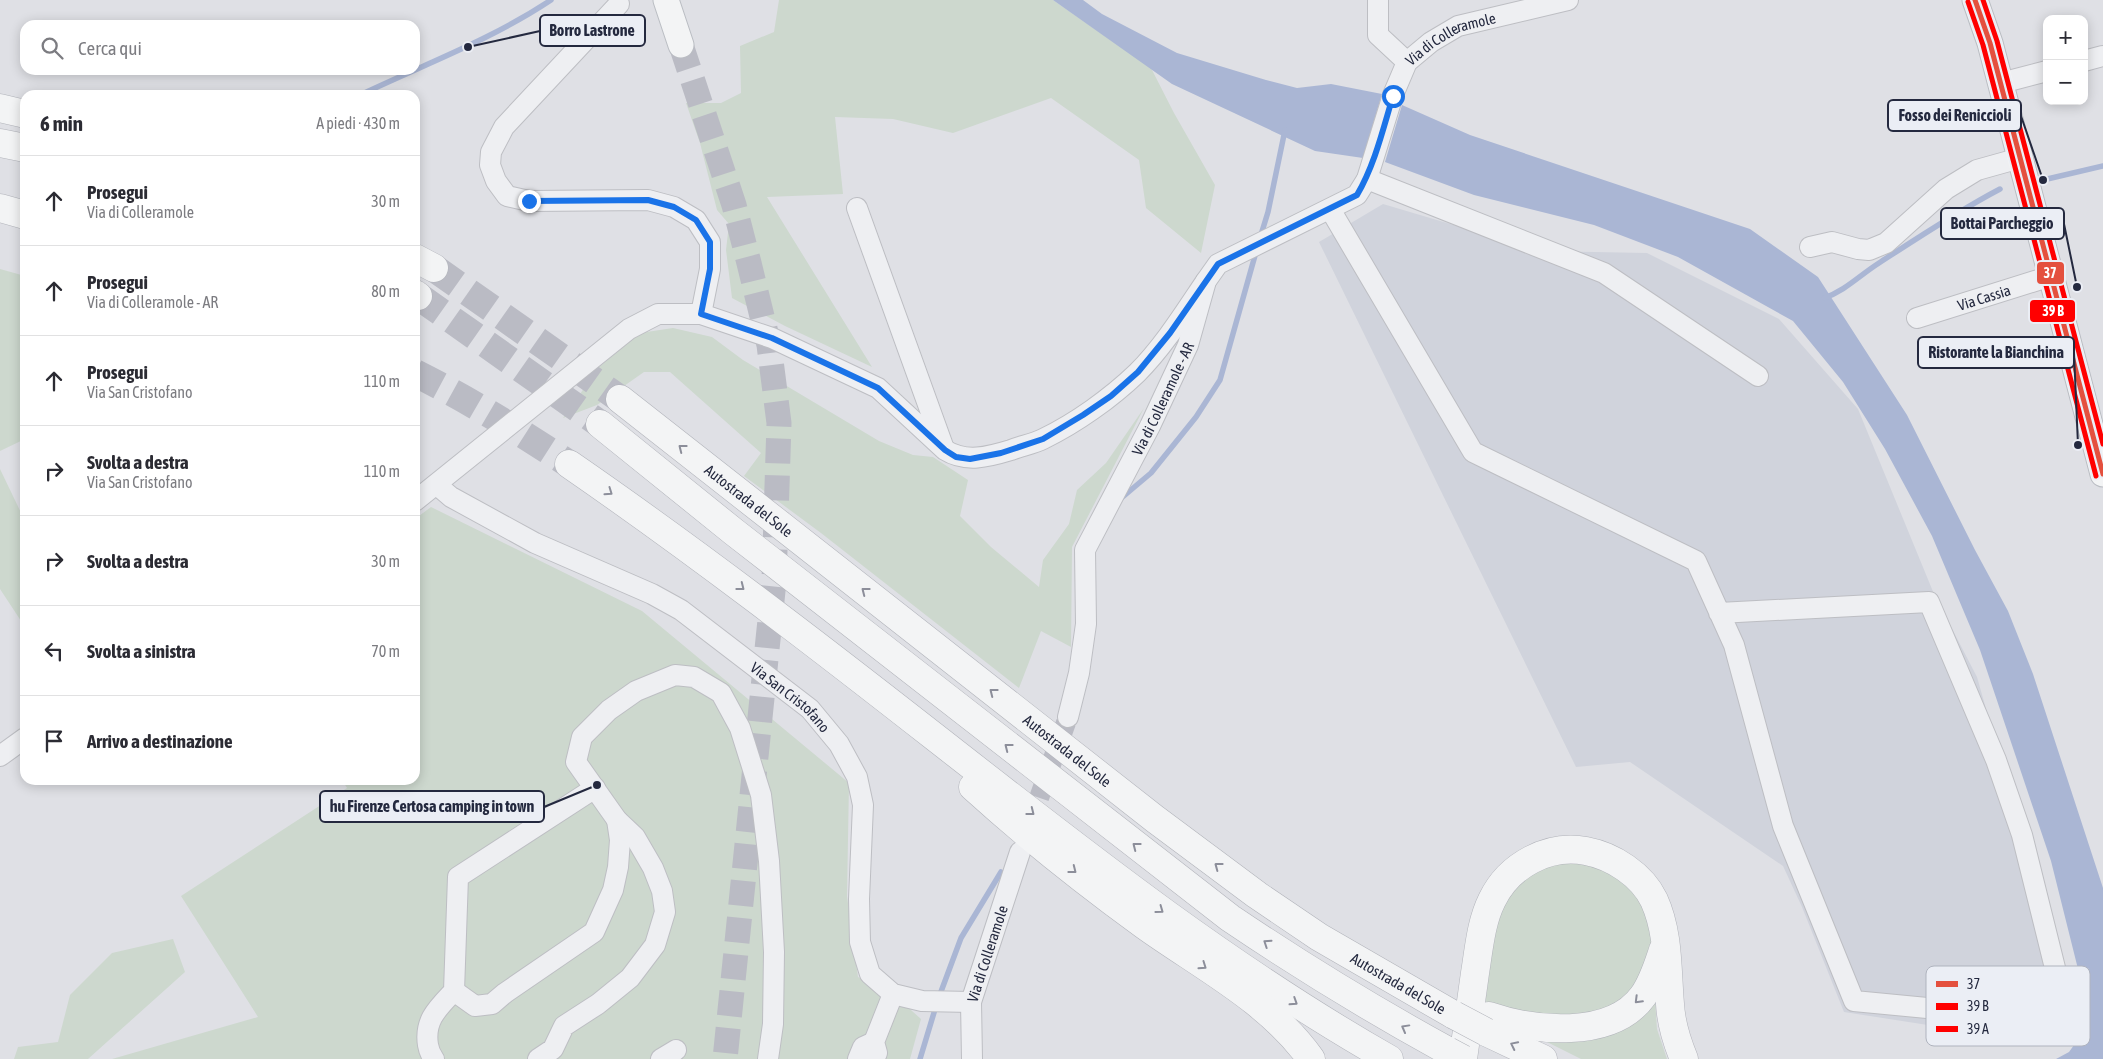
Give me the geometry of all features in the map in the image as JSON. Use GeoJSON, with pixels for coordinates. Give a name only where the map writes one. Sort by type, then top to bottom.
{"type":"FeatureCollection","features":[{"type":"Feature","properties":{"kind":"highway"},"geometry":{"type":"LineString","coordinates":[[0,108],[20,113]]}},
{"type":"Feature","properties":{"kind":"highway"},"geometry":{"type":"LineString","coordinates":[[0,143],[20,147]]}},
{"type":"Feature","properties":{"kind":"highway"},"geometry":{"type":"LineString","coordinates":[[0,208],[20,214]]}},
{"type":"Feature","properties":{"kind":"highway","name":"Autostrada del Sole"},"geometry":{"type":"LineString","coordinates":[[620,398],[1140,807],[1257,895],[1327,942],[1487,1024],[1543,1059]]}},
{"type":"Feature","properties":{"kind":"highway"},"geometry":{"type":"LineString","coordinates":[[600,424],[734,532],[1230,918],[1290,959],[1368,1007],[1458,1056],[1480,938],[1487,913],[1499,889],[1518,868],[1530,859],[1545,853],[1572,849],[1600,855],[1621,865],[1640,880],[1654,900],[1662,924],[1670,1006],[1684,1059]]}},
{"type":"Feature","properties":{"kind":"highway"},"geometry":{"type":"LineString","coordinates":[[569,464],[723,573],[1133,890],[1216,951],[1300,1006],[1388,1059]]}},
{"type":"Feature","properties":{"kind":"highway"},"geometry":{"type":"LineString","coordinates":[[882,696],[960,776],[1009,820],[1142,924],[1258,1004],[1295,1039],[1311,1059]]}},
{"type":"Feature","properties":{"kind":"highway"},"geometry":{"type":"LineString","coordinates":[[1487,1024],[1580,1028],[1604,1023],[1620,1015],[1642,996],[1657,967],[1665,941]]}},
{"type":"Feature","properties":{"kind":"main road"},"geometry":{"type":"LineString","coordinates":[[666,0],[681,45]]}},
{"type":"Feature","properties":{"kind":"main road"},"geometry":{"type":"LineString","coordinates":[[1975,0],[2001,83],[2103,474]]}},
{"type":"Feature","properties":{"kind":"street"},"geometry":{"type":"LineString","coordinates":[[1378,0],[1378,35],[1407,62]]}},
{"type":"Feature","properties":{"kind":"street","name":"Via di Colleramole"},"geometry":{"type":"LineString","coordinates":[[1370,170],[1393,96],[1407,62],[1431,42],[1458,26],[1568,0]]}},
{"type":"Feature","properties":{"kind":"street"},"geometry":{"type":"LineString","coordinates":[[619,4],[504,127],[491,152],[490,165],[496,181],[507,196],[529,201],[648,200],[674,207],[696,220],[710,242],[710,269],[701,314]]}},
{"type":"Feature","properties":{"kind":"street"},"geometry":{"type":"LineString","coordinates":[[2088,60],[2103,56]]}},
{"type":"Feature","properties":{"kind":"street"},"geometry":{"type":"LineString","coordinates":[[2001,83],[2043,72]]}},
{"type":"Feature","properties":{"kind":"street"},"geometry":{"type":"LineString","coordinates":[[1810,247],[1832,242],[1869,250],[1886,243],[1946,189],[1977,170],[2020,158]]}},
{"type":"Feature","properties":{"kind":"street"},"geometry":{"type":"LineString","coordinates":[[1370,170],[1604,273],[1758,376]]}},
{"type":"Feature","properties":{"kind":"street","name":"Via di Colleramole - AR"},"geometry":{"type":"LineString","coordinates":[[1068,717],[1079,673],[1086,624],[1085,550],[1150,426],[1188,345],[1206,281],[1218,264],[1357,195],[1370,170]]}},
{"type":"Feature","properties":{"kind":"street"},"geometry":{"type":"LineString","coordinates":[[857,208],[945,450]]}},
{"type":"Feature","properties":{"kind":"street"},"geometry":{"type":"LineString","coordinates":[[1330,209],[1473,452],[1696,561],[1734,645],[1783,826],[1854,1001],[1926,1008]]}},
{"type":"Feature","properties":{"kind":"street","name":"Via Cassia"},"geometry":{"type":"LineString","coordinates":[[1917,318],[2052,276]]}},
{"type":"Feature","properties":{"kind":"street"},"geometry":{"type":"LineString","coordinates":[[420,498],[629,329],[658,314],[701,314],[772,338],[878,388],[945,450],[956,457],[970,459],[1001,453],[1043,439],[1111,396],[1138,372],[1170,333],[1206,281]]}},
{"type":"Feature","properties":{"kind":"street","name":"Via San Cristofano"},"geometry":{"type":"LineString","coordinates":[[437,485],[451,496],[535,542],[652,594],[681,610],[810,709],[839,744],[857,777],[863,805],[859,899],[860,942],[870,974],[893,994],[922,1001],[971,1002]]}},
{"type":"Feature","properties":{"kind":"street"},"geometry":{"type":"LineString","coordinates":[[1719,613],[1929,602],[1996,760],[2022,835],[2055,966]]}},
{"type":"Feature","properties":{"kind":"street"},"geometry":{"type":"LineString","coordinates":[[538,1059],[553,1049],[564,1026],[598,1004],[630,978],[655,945],[665,912],[662,891],[653,868],[635,837],[617,820],[576,762],[582,737],[609,710],[636,691],[675,675],[694,677],[721,693],[740,728],[761,795],[769,861],[774,952],[773,1024],[768,1059]]}},
{"type":"Feature","properties":{"kind":"street"},"geometry":{"type":"LineString","coordinates":[[0,756],[20,742]]}},
{"type":"Feature","properties":{"kind":"street"},"geometry":{"type":"LineString","coordinates":[[434,1059],[430,1054],[426,1032],[434,1012],[454,991],[458,877],[595,788]]}},
{"type":"Feature","properties":{"kind":"street"},"geometry":{"type":"LineString","coordinates":[[454,991],[475,1006],[492,1004],[504,993],[594,932],[613,890],[618,867],[620,840],[617,820]]}},
{"type":"Feature","properties":{"kind":"street","name":"Via di Colleramole"},"geometry":{"type":"LineString","coordinates":[[972,1059],[971,1002],[1020,852]]}},
{"type":"Feature","properties":{"kind":"street"},"geometry":{"type":"LineString","coordinates":[[858,1059],[863,1047],[874,1050],[893,994]]}},
{"type":"Feature","properties":{"kind":"shaded area"},"geometry":{"type":"Polygon","coordinates":[[[779,0],[1053,0],[1151,68],[1215,185],[1201,253],[1146,208],[1139,160],[1051,98],[953,133],[893,119],[835,117],[843,194],[767,197],[872,367],[785,326],[732,298],[726,250],[729,224],[717,210],[700,143],[686,103],[721,103],[741,93],[740,46],[774,32],[779,0]]]}},
{"type":"Feature","properties":{"kind":"shaded area"},"geometry":{"type":"Polygon","coordinates":[[[1383,204],[1541,251],[1647,253],[1779,319],[1858,409],[1934,594],[1977,677],[2059,966],[1926,966],[1926,1025],[1844,1012],[1802,907],[1783,866],[1630,762],[1576,767],[1319,242],[1383,204]]]}},
{"type":"Feature","properties":{"kind":"shaded area"},"geometry":{"type":"Polygon","coordinates":[[[0,269],[20,275],[20,441],[0,451],[0,269]]]}},
{"type":"Feature","properties":{"kind":"shaded area"},"geometry":{"type":"Polygon","coordinates":[[[673,328],[712,337],[743,360],[879,441],[913,455],[933,457],[968,480],[960,516],[991,547],[1039,587],[1043,560],[1069,524],[1077,490],[1106,463],[1144,408],[1072,547],[1071,647],[1041,631],[1019,688],[821,533],[744,476],[761,453],[670,372],[644,372],[597,405],[563,418],[599,367],[640,333],[673,328]]]}},
{"type":"Feature","properties":{"kind":"shaded area"},"geometry":{"type":"Polygon","coordinates":[[[0,469],[20,511],[20,619],[0,589],[0,469]]]}},
{"type":"Feature","properties":{"kind":"shaded area"},"geometry":{"type":"Polygon","coordinates":[[[431,507],[642,611],[849,783],[847,896],[858,977],[893,994],[921,1019],[910,1059],[112,1059],[258,1017],[181,896],[347,788],[345,785],[420,785],[420,515],[431,507]]]}},
{"type":"Feature","properties":{"kind":"shaded area"},"geometry":{"type":"Polygon","coordinates":[[[1592,862],[1607,868],[1642,897],[1652,941],[1649,946],[1647,970],[1623,1001],[1576,1021],[1484,1008],[1496,924],[1502,905],[1512,888],[1528,875],[1550,866],[1592,862]]]}},
{"type":"Feature","properties":{"kind":"shaded area"},"geometry":{"type":"Polygon","coordinates":[[[173,939],[185,972],[88,1059],[14,1059],[18,1047],[58,1042],[70,995],[112,953],[173,939]]]}},
{"type":"Feature","properties":{"kind":"shaded area"},"geometry":{"type":"Polygon","coordinates":[[[1655,998],[1657,1029],[1667,1059],[1581,1059],[1545,1041],[1655,998]]]}},
{"type":"Feature","properties":{"kind":"water"},"geometry":{"type":"Polygon","coordinates":[[[1053,0],[1083,0],[1102,14],[1177,53],[1266,80],[1297,88],[1331,84],[1382,94],[1363,158],[1315,151],[1172,84],[1053,0]]]}},
{"type":"Feature","properties":{"kind":"water"},"geometry":{"type":"Polygon","coordinates":[[[1402,105],[1470,135],[1750,229],[1818,277],[1907,415],[2008,611],[2033,674],[2103,888],[2103,1059],[2056,1059],[2069,1052],[2073,1046],[2090,1046],[2090,966],[2077,966],[2051,861],[1980,650],[1932,536],[1885,449],[1843,382],[1793,321],[1678,257],[1594,225],[1474,195],[1385,162],[1402,105]]]}},
{"type":"Feature","properties":{"kind":"waterway"},"geometry":{"type":"LineString","coordinates":[[420,68],[505,27],[551,0]]}},
{"type":"Feature","properties":{"kind":"waterway"},"geometry":{"type":"LineString","coordinates":[[371,90],[404,75]]}},
{"type":"Feature","properties":{"kind":"waterway"},"geometry":{"type":"LineString","coordinates":[[1260,238],[1268,212],[1285,130]]}},
{"type":"Feature","properties":{"kind":"waterway"},"geometry":{"type":"LineString","coordinates":[[2043,180],[2103,166]]}},
{"type":"Feature","properties":{"kind":"waterway"},"geometry":{"type":"LineString","coordinates":[[1824,298],[1846,287],[1939,224],[2000,189]]}},
{"type":"Feature","properties":{"kind":"waterway"},"geometry":{"type":"LineString","coordinates":[[1119,500],[1151,473],[1196,417],[1220,380],[1256,252]]}},
{"type":"Feature","properties":{"kind":"waterway"},"geometry":{"type":"LineString","coordinates":[[939,997],[961,938],[1001,872]]}},
{"type":"Feature","properties":{"kind":"waterway"},"geometry":{"type":"LineString","coordinates":[[920,1059],[936,1006]]}},
{"type":"Feature","properties":{"kind":"tunnel"},"geometry":{"type":"LineString","coordinates":[[681,45],[734,205],[769,345],[779,423],[774,581],[725,1059]]}},
{"type":"Feature","properties":{"kind":"tunnel"},"geometry":{"type":"LineString","coordinates":[[434,268],[620,399]]}},
{"type":"Feature","properties":{"kind":"tunnel"},"geometry":{"type":"LineString","coordinates":[[420,297],[600,424]]}},
{"type":"Feature","properties":{"kind":"tunnel"},"geometry":{"type":"LineString","coordinates":[[420,376],[493,416],[569,464]]}},
{"type":"Feature","properties":{"kind":"tunnel"},"geometry":{"type":"LineString","coordinates":[[1029,826],[1068,717]]}},
{"type":"Feature","properties":{"kind":"transit line","name":"37"},"geometry":{"type":"LineString","coordinates":[[1975,0],[1990,43],[2103,474]]}},
{"type":"Feature","properties":{"kind":"transit line"},"geometry":{"type":"LineString","coordinates":[[1983,0],[1997,41],[2103,444]]}},
{"type":"Feature","properties":{"kind":"transit line"},"geometry":{"type":"LineString","coordinates":[[1968,2],[1983,45],[2096,476]]}},
{"type":"Feature","properties":{"kind":"place","name":"Borro Lastrone"},"geometry":{"type":"Point","coordinates":[468,47]}},
{"type":"Feature","properties":{"kind":"place","name":"Fosso dei Reniccioli"},"geometry":{"type":"Point","coordinates":[2043,180]}},
{"type":"Feature","properties":{"kind":"place","name":"Bottai Parcheggio"},"geometry":{"type":"Point","coordinates":[2077,287]}},
{"type":"Feature","properties":{"kind":"place","name":"Ristorante la Bianchina"},"geometry":{"type":"Point","coordinates":[2078,445]}},
{"type":"Feature","properties":{"kind":"place","name":"hu Firenze Certosa camping in town"},"geometry":{"type":"Point","coordinates":[597,785]}},
{"type":"Feature","properties":{"kind":"route"},"geometry":{"type":"LineString","coordinates":[[529,201],[648,200],[674,207],[696,220],[710,242],[710,269],[701,314],[772,338],[878,388],[945,450],[956,457],[970,459],[1001,453],[1043,439],[1111,396],[1138,372],[1170,333],[1218,264],[1357,195],[1367,179],[1393,96]]}}]}
